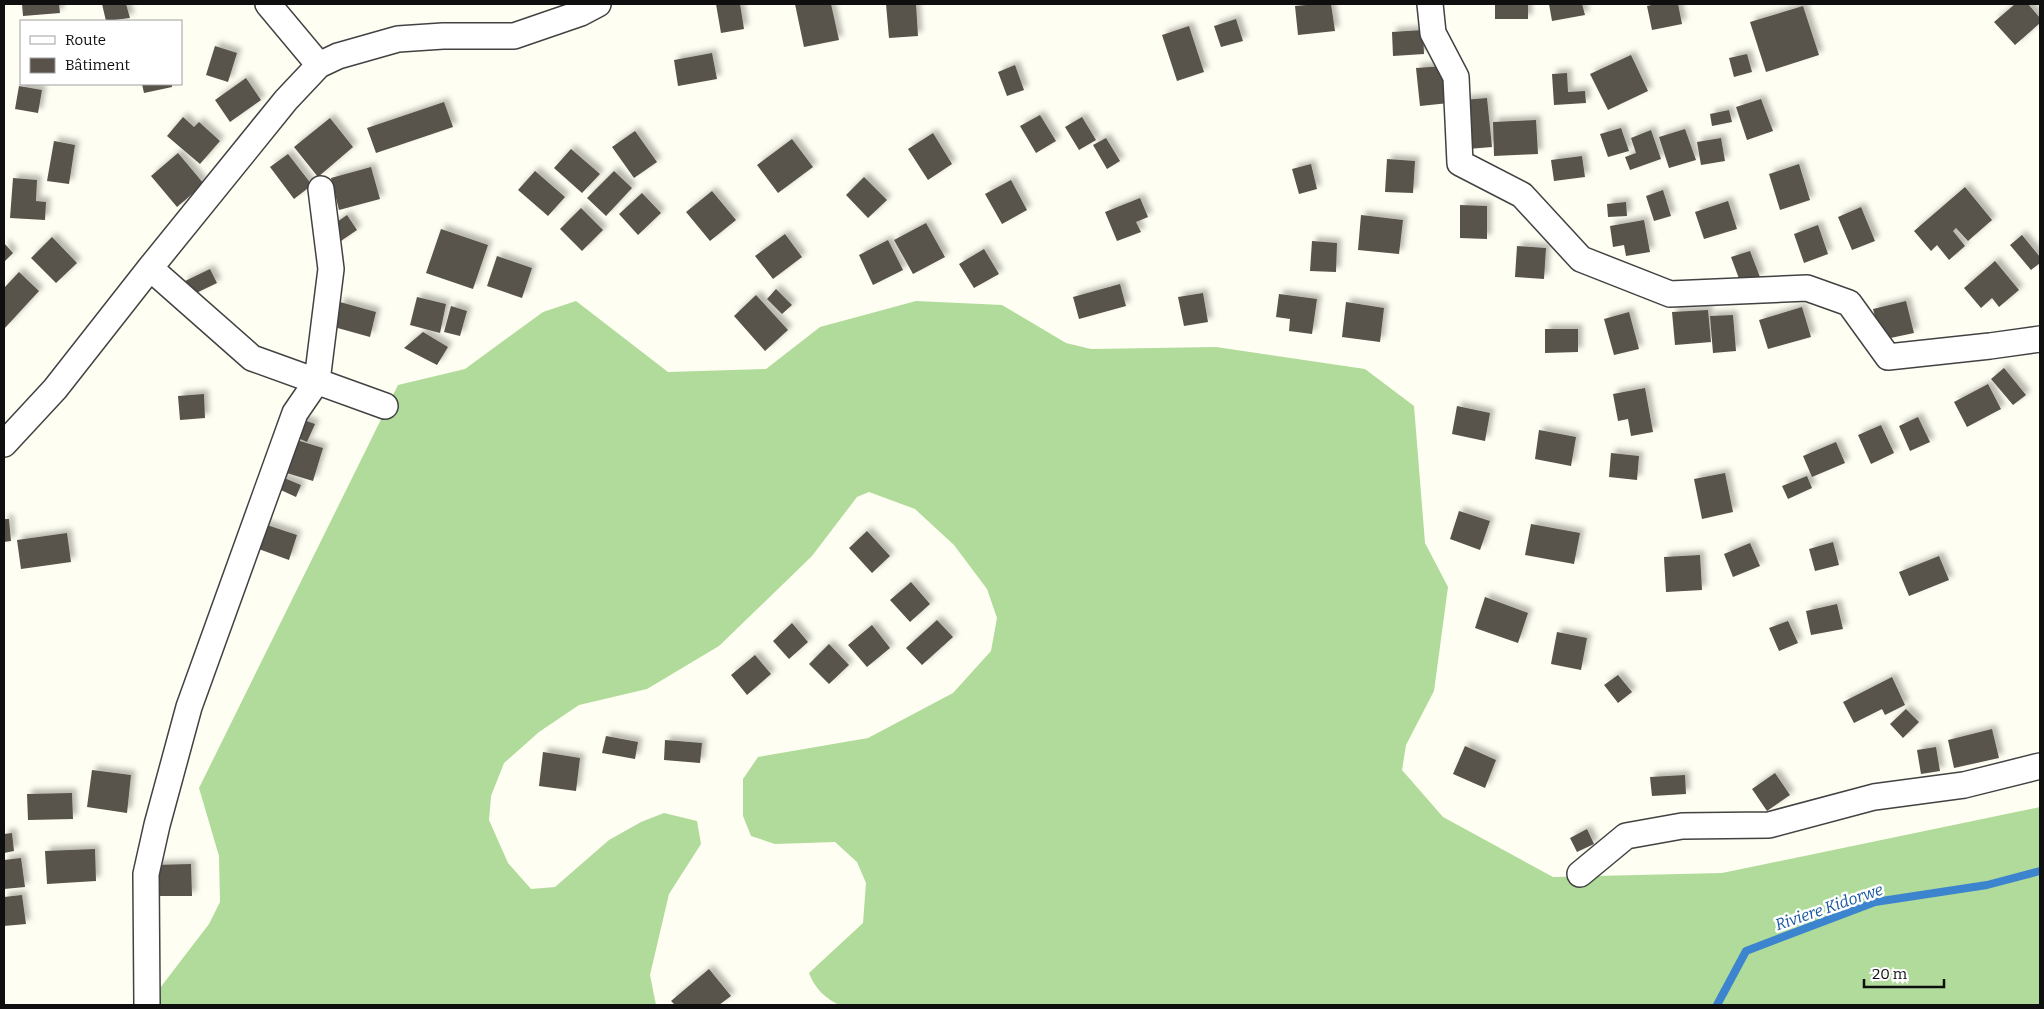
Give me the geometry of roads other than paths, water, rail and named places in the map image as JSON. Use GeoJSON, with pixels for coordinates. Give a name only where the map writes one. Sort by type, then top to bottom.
{"type":"FeatureCollection","features":[{"type":"Feature","properties":{"kind":"street"},"geometry":{"type":"LineString","coordinates":[[268,4],[319,65]]}},
{"type":"Feature","properties":{"kind":"street"},"geometry":{"type":"LineString","coordinates":[[4,444],[55,389],[286,100],[319,65],[338,56],[398,39],[443,36],[514,36],[581,13],[598,4]]}},
{"type":"Feature","properties":{"kind":"street"},"geometry":{"type":"LineString","coordinates":[[1430,4],[1433,32],[1456,77],[1460,163],[1522,195],[1581,259],[1670,294],[1807,288],[1849,303],[1888,357],[2040,339]]}},
{"type":"Feature","properties":{"kind":"street"},"geometry":{"type":"LineString","coordinates":[[147,1005],[146,874],[186,716],[295,413],[317,382],[331,268],[321,189]]}},
{"type":"Feature","properties":{"kind":"street"},"geometry":{"type":"LineString","coordinates":[[150,268],[252,358],[386,406]]}},
{"type":"Feature","properties":{"kind":"street"},"geometry":{"type":"LineString","coordinates":[[1580,874],[1626,836],[1682,826],[1769,825],[1874,797],[1964,784],[2040,766]]}},
{"type":"Feature","properties":{"kind":"waterway","name":"Riviere Kidorwe"},"geometry":{"type":"LineString","coordinates":[[1717,1005],[1746,951],[1875,902],[1987,885],[2040,871]]}}]}
